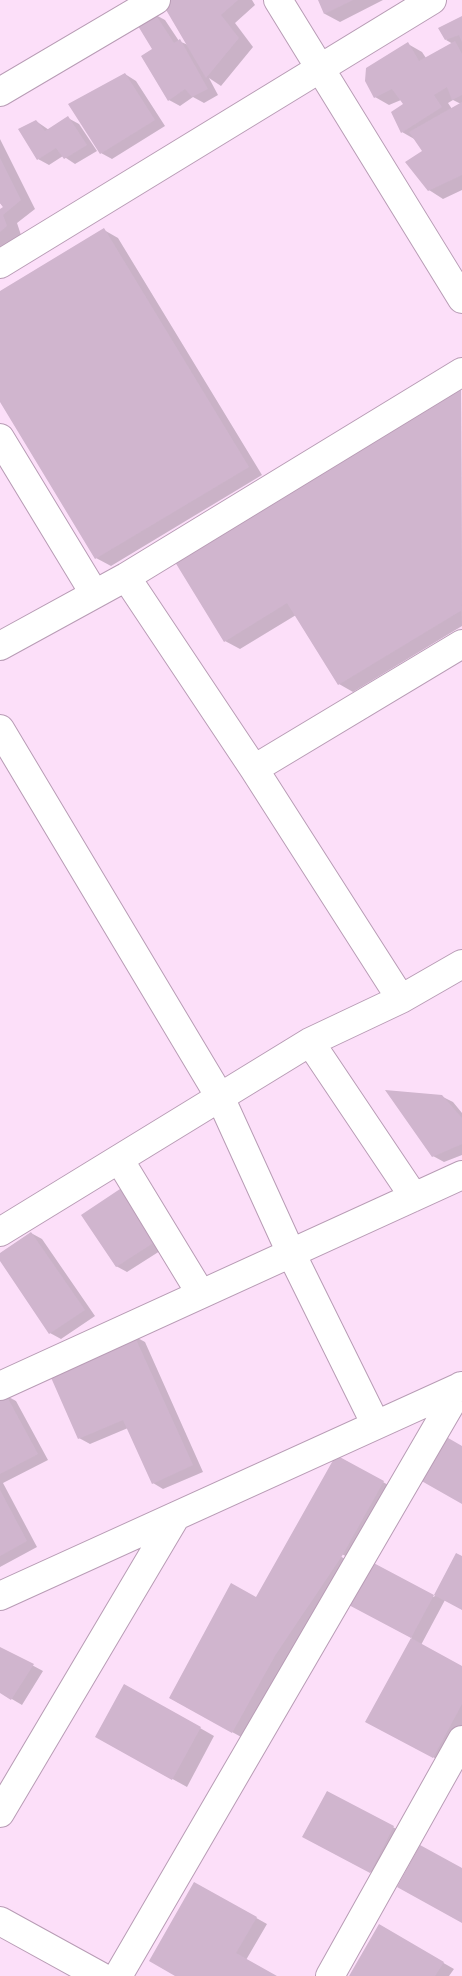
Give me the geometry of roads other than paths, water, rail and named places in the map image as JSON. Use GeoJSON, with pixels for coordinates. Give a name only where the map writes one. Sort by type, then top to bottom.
{"type":"FeatureCollection","features":[{"type":"Feature","properties":{"kind":"street"},"geometry":{"type":"LineString","coordinates":[[0,92],[156,0]]}},
{"type":"Feature","properties":{"kind":"street"},"geometry":{"type":"LineString","coordinates":[[278,0],[462,299]]}},
{"type":"Feature","properties":{"kind":"street"},"geometry":{"type":"LineString","coordinates":[[0,264],[432,0]]}},
{"type":"Feature","properties":{"kind":"street"},"geometry":{"type":"LineString","coordinates":[[0,646],[126,577],[462,372]]}},
{"type":"Feature","properties":{"kind":"street"},"geometry":{"type":"LineString","coordinates":[[0,438],[94,593]]}},
{"type":"Feature","properties":{"kind":"street"},"geometry":{"type":"LineString","coordinates":[[126,577],[254,770],[402,1000]]}},
{"type":"Feature","properties":{"kind":"street"},"geometry":{"type":"LineString","coordinates":[[254,770],[462,644]]}},
{"type":"Feature","properties":{"kind":"street"},"geometry":{"type":"LineString","coordinates":[[0,729],[220,1097],[291,1253],[376,1425]]}},
{"type":"Feature","properties":{"kind":"street"},"geometry":{"type":"LineString","coordinates":[[0,1232],[310,1042],[402,1000],[462,964]]}},
{"type":"Feature","properties":{"kind":"street"},"geometry":{"type":"LineString","coordinates":[[310,1042],[414,1197]]}},
{"type":"Feature","properties":{"kind":"street"},"geometry":{"type":"LineString","coordinates":[[119,1159],[201,1294]]}},
{"type":"Feature","properties":{"kind":"street"},"geometry":{"type":"LineString","coordinates":[[0,1386],[462,1175]]}},
{"type":"Feature","properties":{"kind":"street"},"geometry":{"type":"LineString","coordinates":[[0,1596],[461,1386]]}},
{"type":"Feature","properties":{"kind":"street"},"geometry":{"type":"LineString","coordinates":[[118,1976],[461,1386]]}},
{"type":"Feature","properties":{"kind":"street"},"geometry":{"type":"LineString","coordinates":[[0,1813],[176,1516]]}},
{"type":"Feature","properties":{"kind":"street"},"geometry":{"type":"LineString","coordinates":[[330,1976],[462,1740]]}},
{"type":"Feature","properties":{"kind":"street"},"geometry":{"type":"LineString","coordinates":[[0,1921],[100,1976]]}}]}
